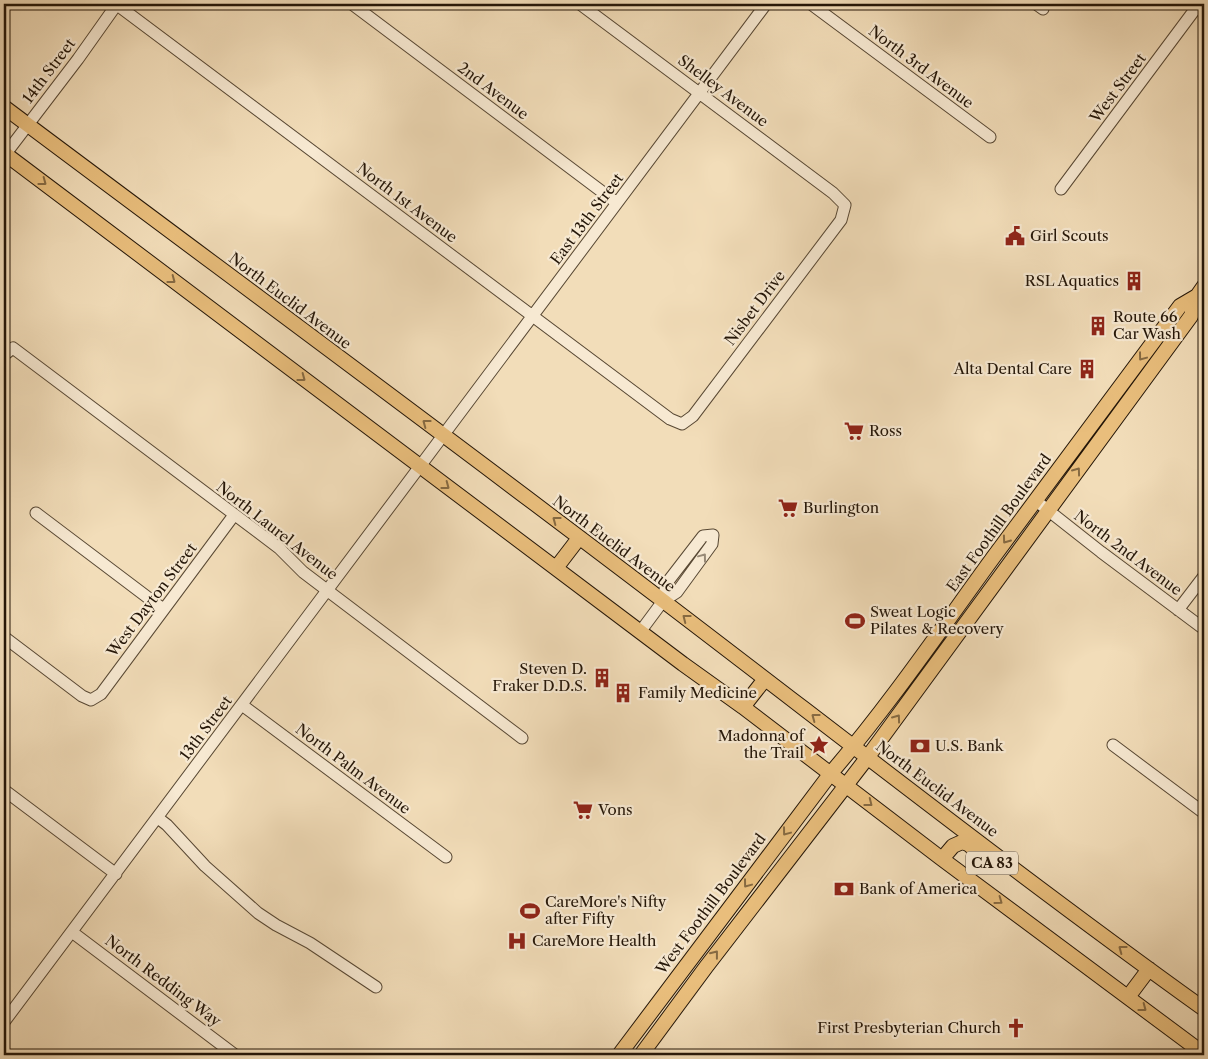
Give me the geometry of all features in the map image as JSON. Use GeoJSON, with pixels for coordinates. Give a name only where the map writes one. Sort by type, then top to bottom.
{"type":"FeatureCollection","features":[{"type":"Feature","properties":{"kind":"main road","name":"North Euclid Avenue"},"geometry":{"type":"LineString","coordinates":[[4,107],[663,601],[853,747],[1149,969],[1204,1008]]}},
{"type":"Feature","properties":{"kind":"main road"},"geometry":{"type":"LineString","coordinates":[[4,154],[1204,1054]]}},
{"type":"Feature","properties":{"kind":"main road","name":"East Foothill Boulevard"},"geometry":{"type":"LineString","coordinates":[[830,773],[853,747],[907,677],[1035,500],[1180,306],[1202,294]]}},
{"type":"Feature","properties":{"kind":"main road","name":"East Foothill Boulevard"},"geometry":{"type":"LineString","coordinates":[[845,785],[868,758],[1191,316],[1202,294]]}},
{"type":"Feature","properties":{"kind":"main road"},"geometry":{"type":"LineString","coordinates":[[556,568],[579,538]]}},
{"type":"Feature","properties":{"kind":"main road"},"geometry":{"type":"LineString","coordinates":[[743,707],[765,679]]}},
{"type":"Feature","properties":{"kind":"main road","name":"West Foothill Boulevard"},"geometry":{"type":"LineString","coordinates":[[619,1055],[830,773]]}},
{"type":"Feature","properties":{"kind":"main road"},"geometry":{"type":"LineString","coordinates":[[641,1055],[845,785]]}},
{"type":"Feature","properties":{"kind":"main road","name":"CA 83"},"geometry":{"type":"LineString","coordinates":[[942,859],[953,846],[962,842],[968,844],[1009,876],[1047,892]]}},
{"type":"Feature","properties":{"kind":"main road"},"geometry":{"type":"LineString","coordinates":[[655,1036],[656,1024],[661,1014],[697,965],[698,960],[694,954]]}},
{"type":"Feature","properties":{"kind":"main road"},"geometry":{"type":"LineString","coordinates":[[1128,996],[1149,969]]}},
{"type":"Feature","properties":{"kind":"street","name":"14th Street"},"geometry":{"type":"LineString","coordinates":[[4,154],[78,59],[117,4]]}},
{"type":"Feature","properties":{"kind":"street","name":"North 1st Avenue"},"geometry":{"type":"LineString","coordinates":[[117,4],[670,419],[682,424]]}},
{"type":"Feature","properties":{"kind":"street","name":"2nd Avenue"},"geometry":{"type":"LineString","coordinates":[[352,4],[617,202]]}},
{"type":"Feature","properties":{"kind":"street","name":"Shelley Avenue"},"geometry":{"type":"LineString","coordinates":[[580,4],[833,193],[845,205]]}},
{"type":"Feature","properties":{"kind":"street","name":"East 13th Street"},"geometry":{"type":"LineString","coordinates":[[431,452],[766,4]]}},
{"type":"Feature","properties":{"kind":"street","name":"North 3rd Avenue"},"geometry":{"type":"LineString","coordinates":[[810,4],[990,137]]}},
{"type":"Feature","properties":{"kind":"street","name":"West Street"},"geometry":{"type":"LineString","coordinates":[[1061,189],[1199,4]]}},
{"type":"Feature","properties":{"kind":"street","name":"Nisbet Drive"},"geometry":{"type":"LineString","coordinates":[[682,424],[693,416],[840,220],[845,205]]}},
{"type":"Feature","properties":{"kind":"street","name":"North Laurel Avenue"},"geometry":{"type":"LineString","coordinates":[[8,352],[234,514],[278,548],[303,572],[522,738]]}},
{"type":"Feature","properties":{"kind":"street","name":"13th Street"},"geometry":{"type":"LineString","coordinates":[[4,1022],[431,452]]}},
{"type":"Feature","properties":{"kind":"street","name":"North 2nd Avenue"},"geometry":{"type":"LineString","coordinates":[[1035,500],[1204,629]]}},
{"type":"Feature","properties":{"kind":"street"},"geometry":{"type":"LineString","coordinates":[[36,513],[163,609]]}},
{"type":"Feature","properties":{"kind":"street","name":"West Dayton Street"},"geometry":{"type":"LineString","coordinates":[[4,637],[82,696],[91,700],[101,694],[234,514]]}},
{"type":"Feature","properties":{"kind":"street"},"geometry":{"type":"LineString","coordinates":[[640,632],[663,601],[677,592],[712,544],[713,535],[702,536],[676,570],[666,584],[663,601]]}},
{"type":"Feature","properties":{"kind":"street"},"geometry":{"type":"LineString","coordinates":[[1178,610],[1204,576]]}},
{"type":"Feature","properties":{"kind":"street","name":"North Palm Avenue"},"geometry":{"type":"LineString","coordinates":[[242,705],[446,857]]}},
{"type":"Feature","properties":{"kind":"street"},"geometry":{"type":"LineString","coordinates":[[1113,745],[1204,813]]}},
{"type":"Feature","properties":{"kind":"street"},"geometry":{"type":"LineString","coordinates":[[4,790],[116,874]]}},
{"type":"Feature","properties":{"kind":"street"},"geometry":{"type":"LineString","coordinates":[[158,818],[167,825],[205,866],[258,913],[310,943],[376,987]]}},
{"type":"Feature","properties":{"kind":"street","name":"North Redding Way"},"geometry":{"type":"LineString","coordinates":[[72,932],[235,1055]]}},
{"type":"Feature","properties":{"kind":"place","name":"Girl Scouts"},"geometry":{"type":"Point","coordinates":[1015,236]}},
{"type":"Feature","properties":{"kind":"place","name":"RSL Aquatics"},"geometry":{"type":"Point","coordinates":[1134,281]}},
{"type":"Feature","properties":{"kind":"place","name":"Route 66 Car Wash"},"geometry":{"type":"Point","coordinates":[1098,326]}},
{"type":"Feature","properties":{"kind":"place","name":"Alta Dental Care"},"geometry":{"type":"Point","coordinates":[1087,369]}},
{"type":"Feature","properties":{"kind":"place","name":"Ross"},"geometry":{"type":"Point","coordinates":[854,431]}},
{"type":"Feature","properties":{"kind":"place","name":"Burlington"},"geometry":{"type":"Point","coordinates":[788,508]}},
{"type":"Feature","properties":{"kind":"place","name":"Sweat Logic Pilates & Recovery"},"geometry":{"type":"Point","coordinates":[855,621]}},
{"type":"Feature","properties":{"kind":"place","name":"Steven D. Fraker D.D.S."},"geometry":{"type":"Point","coordinates":[602,678]}},
{"type":"Feature","properties":{"kind":"place","name":"Family Medicine"},"geometry":{"type":"Point","coordinates":[623,693]}},
{"type":"Feature","properties":{"kind":"place","name":"Madonna of the Trail"},"geometry":{"type":"Point","coordinates":[819,745]}},
{"type":"Feature","properties":{"kind":"place","name":"U.S. Bank"},"geometry":{"type":"Point","coordinates":[920,746]}},
{"type":"Feature","properties":{"kind":"place","name":"Vons"},"geometry":{"type":"Point","coordinates":[583,810]}},
{"type":"Feature","properties":{"kind":"place","name":"Bank of America"},"geometry":{"type":"Point","coordinates":[844,889]}},
{"type":"Feature","properties":{"kind":"place","name":"CareMore's Nifty after Fifty"},"geometry":{"type":"Point","coordinates":[530,911]}},
{"type":"Feature","properties":{"kind":"place","name":"CareMore Health"},"geometry":{"type":"Point","coordinates":[517,941]}},
{"type":"Feature","properties":{"kind":"place","name":"First Presbyterian Church"},"geometry":{"type":"Point","coordinates":[1016,1028]}}]}
